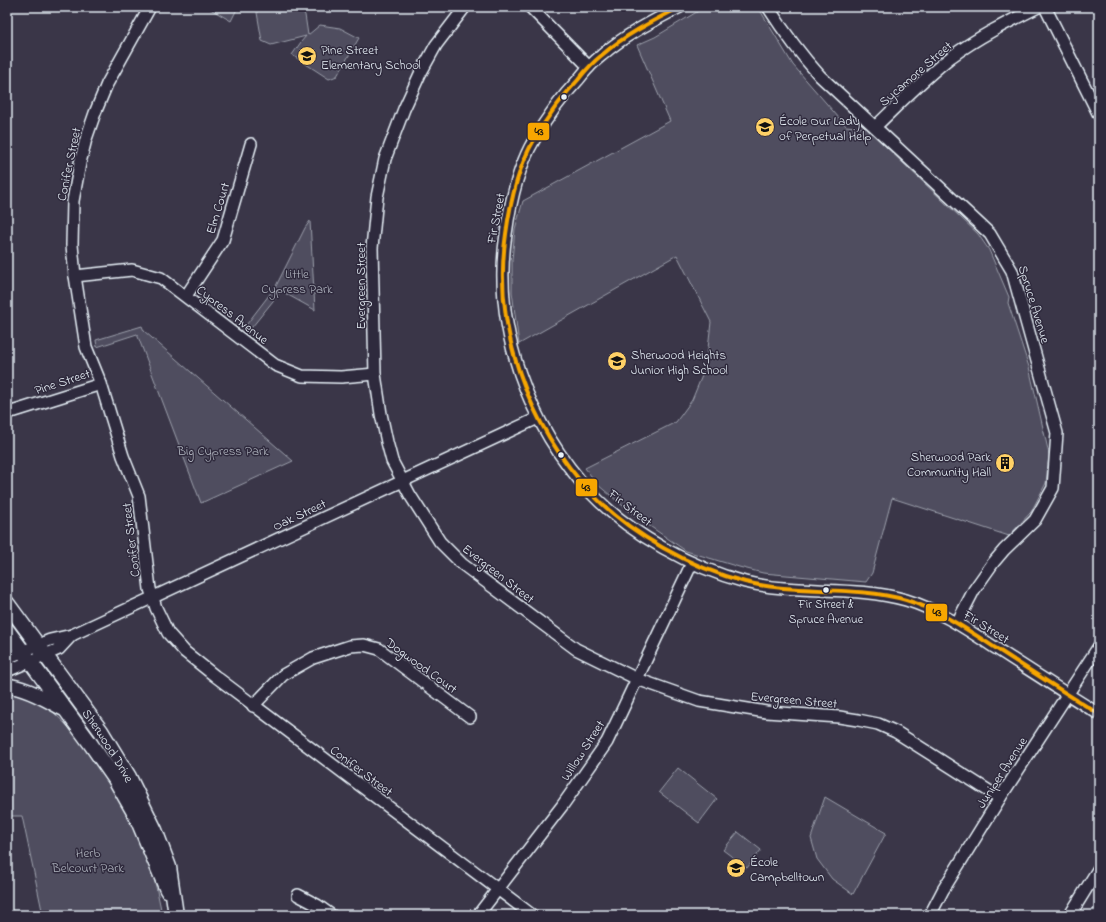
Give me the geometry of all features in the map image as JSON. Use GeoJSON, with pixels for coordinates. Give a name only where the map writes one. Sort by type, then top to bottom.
{"type":"FeatureCollection","features":[{"type":"Feature","properties":{"kind":"main road","name":"Sherwood Drive"},"geometry":{"type":"LineString","coordinates":[[7,603],[101,731],[129,777],[155,830],[169,867],[175,910]]}},
{"type":"Feature","properties":{"kind":"main road","name":"Sherwood Drive"},"geometry":{"type":"LineString","coordinates":[[7,630],[111,773],[136,816],[175,910]]}},
{"type":"Feature","properties":{"kind":"main road"},"geometry":{"type":"LineString","coordinates":[[7,686],[12,686],[30,692],[66,711]]}},
{"type":"Feature","properties":{"kind":"street","name":"Conifer Street"},"geometry":{"type":"LineString","coordinates":[[150,7],[107,84],[86,140],[73,201],[72,245],[75,276],[86,347],[101,384],[123,456],[139,496],[150,589],[157,610],[168,633],[185,652],[253,706],[532,915]]}},
{"type":"Feature","properties":{"kind":"street","name":"Evergreen Street"},"geometry":{"type":"LineString","coordinates":[[465,7],[436,45],[420,74],[404,109],[385,159],[377,197],[372,248],[375,374],[387,442],[392,461],[410,495],[440,542],[462,564],[576,649],[637,679],[699,701],[766,712],[839,717],[878,724],[896,732],[1000,798]]}},
{"type":"Feature","properties":{"kind":"street"},"geometry":{"type":"LineString","coordinates":[[530,7],[589,67]]}},
{"type":"Feature","properties":{"kind":"street","name":"Fir Street"},"geometry":{"type":"LineString","coordinates":[[680,7],[643,26],[621,40],[600,56],[589,67],[566,94],[533,142],[515,188],[503,252],[503,282],[509,335],[523,381],[538,418],[563,458],[592,494],[616,516],[680,558],[748,583],[778,587],[858,592],[905,600],[924,607],[956,623],[1099,714]]}},
{"type":"Feature","properties":{"kind":"street","name":"Spruce Avenue"},"geometry":{"type":"LineString","coordinates":[[768,7],[789,40],[820,76],[990,234],[1012,272],[1057,433],[1053,488],[1035,520],[1004,550],[993,563],[974,590],[956,623]]}},
{"type":"Feature","properties":{"kind":"street","name":"Sycamore Street"},"geometry":{"type":"LineString","coordinates":[[875,128],[907,96],[952,57],[1004,24],[1038,7]]}},
{"type":"Feature","properties":{"kind":"street"},"geometry":{"type":"LineString","coordinates":[[1045,7],[1099,115]]}},
{"type":"Feature","properties":{"kind":"street","name":"Elm Court"},"geometry":{"type":"LineString","coordinates":[[186,296],[223,240],[251,144]]}},
{"type":"Feature","properties":{"kind":"street","name":"Cypress Avenue"},"geometry":{"type":"LineString","coordinates":[[75,276],[132,270],[161,278],[276,365],[302,376],[341,377],[375,374]]}},
{"type":"Feature","properties":{"kind":"street","name":"Pine Street"},"geometry":{"type":"LineString","coordinates":[[7,412],[15,411],[101,384]]}},
{"type":"Feature","properties":{"kind":"street","name":"Oak Street"},"geometry":{"type":"LineString","coordinates":[[7,658],[26,656],[42,650],[59,650],[72,635],[538,418]]}},
{"type":"Feature","properties":{"kind":"street","name":"Willow Street"},"geometry":{"type":"LineString","coordinates":[[478,915],[562,806],[607,742],[692,563]]}},
{"type":"Feature","properties":{"kind":"street","name":"Dogwood Court"},"geometry":{"type":"LineString","coordinates":[[253,706],[283,675],[313,658],[350,646],[364,645],[378,650],[470,717]]}},
{"type":"Feature","properties":{"kind":"street","name":"Juniper Avenue"},"geometry":{"type":"LineString","coordinates":[[930,915],[943,890],[1000,798],[1099,646]]}},
{"type":"Feature","properties":{"kind":"street","name":"Oak Street"},"geometry":{"type":"LineString","coordinates":[[7,671],[26,656]]}},
{"type":"Feature","properties":{"kind":"street"},"geometry":{"type":"LineString","coordinates":[[1070,915],[1099,868]]}},
{"type":"Feature","properties":{"kind":"street"},"geometry":{"type":"LineString","coordinates":[[298,895],[317,904],[331,915]]}},
{"type":"Feature","properties":{"kind":"green space"},"geometry":{"type":"Polygon","coordinates":[[[207,7],[238,7],[231,21],[207,7]]]}},
{"type":"Feature","properties":{"kind":"green space"},"geometry":{"type":"Polygon","coordinates":[[[256,7],[299,7],[305,15],[308,35],[320,25],[340,28],[359,38],[337,76],[329,79],[292,55],[306,36],[271,45],[262,41],[256,7]]]}},
{"type":"Feature","properties":{"kind":"green space"},"geometry":{"type":"Polygon","coordinates":[[[705,7],[758,7],[793,65],[846,126],[866,128],[978,234],[989,250],[1009,297],[1008,303],[1029,367],[1049,454],[1046,483],[1031,512],[1009,536],[892,498],[872,573],[866,582],[763,573],[686,551],[635,516],[598,485],[585,468],[676,422],[692,400],[706,366],[711,322],[677,255],[519,344],[512,292],[512,260],[515,229],[523,201],[670,121],[637,45],[655,37],[705,7]]]}},
{"type":"Feature","properties":{"kind":"green space","name":"Little Cypress Park"},"geometry":{"type":"Polygon","coordinates":[[[310,221],[315,310],[281,291],[248,332],[243,329],[276,286],[310,221]]]}},
{"type":"Feature","properties":{"kind":"green space","name":"Big Cypress Park"},"geometry":{"type":"Polygon","coordinates":[[[142,326],[144,331],[293,461],[201,503],[137,334],[97,347],[96,340],[142,326]]]}},
{"type":"Feature","properties":{"kind":"green space","name":"Herb Belcourt Park"},"geometry":{"type":"Polygon","coordinates":[[[7,694],[21,694],[36,698],[49,708],[87,748],[115,790],[138,835],[154,879],[162,915],[43,915],[22,816],[7,816],[7,694]]]}},
{"type":"Feature","properties":{"kind":"green space"},"geometry":{"type":"Polygon","coordinates":[[[678,768],[717,799],[699,823],[659,792],[678,768]]]}},
{"type":"Feature","properties":{"kind":"green space"},"geometry":{"type":"Polygon","coordinates":[[[825,797],[886,833],[853,894],[832,879],[817,859],[811,838],[825,797]]]}},
{"type":"Feature","properties":{"kind":"green space"},"geometry":{"type":"Polygon","coordinates":[[[738,832],[761,850],[747,868],[723,850],[738,832]]]}},
{"type":"Feature","properties":{"kind":"transit line","name":"43"},"geometry":{"type":"LineString","coordinates":[[680,7],[630,35],[611,48],[589,67],[560,101],[544,124],[528,151],[519,174],[512,198],[506,234],[503,269],[505,304],[510,339],[520,373],[533,406],[550,438],[569,467],[607,509],[643,536],[683,559],[725,576],[765,586],[886,595],[918,604],[942,615],[964,628],[1099,714]]}},
{"type":"Feature","properties":{"kind":"place","name":"Pine Street Elementary School"},"geometry":{"type":"Point","coordinates":[307,56]}},
{"type":"Feature","properties":{"kind":"place","name":"École Our Lady of Perpetual Help"},"geometry":{"type":"Point","coordinates":[765,127]}},
{"type":"Feature","properties":{"kind":"place","name":"Sherwood Heights Junior High School"},"geometry":{"type":"Point","coordinates":[617,361]}},
{"type":"Feature","properties":{"kind":"place","name":"Sherwood Park Community Hall"},"geometry":{"type":"Point","coordinates":[1005,463]}},
{"type":"Feature","properties":{"kind":"place","name":"Fir Street & Spruce Avenue"},"geometry":{"type":"Point","coordinates":[826,590]}},
{"type":"Feature","properties":{"kind":"place","name":"École Campbelltown"},"geometry":{"type":"Point","coordinates":[736,868]}}]}
